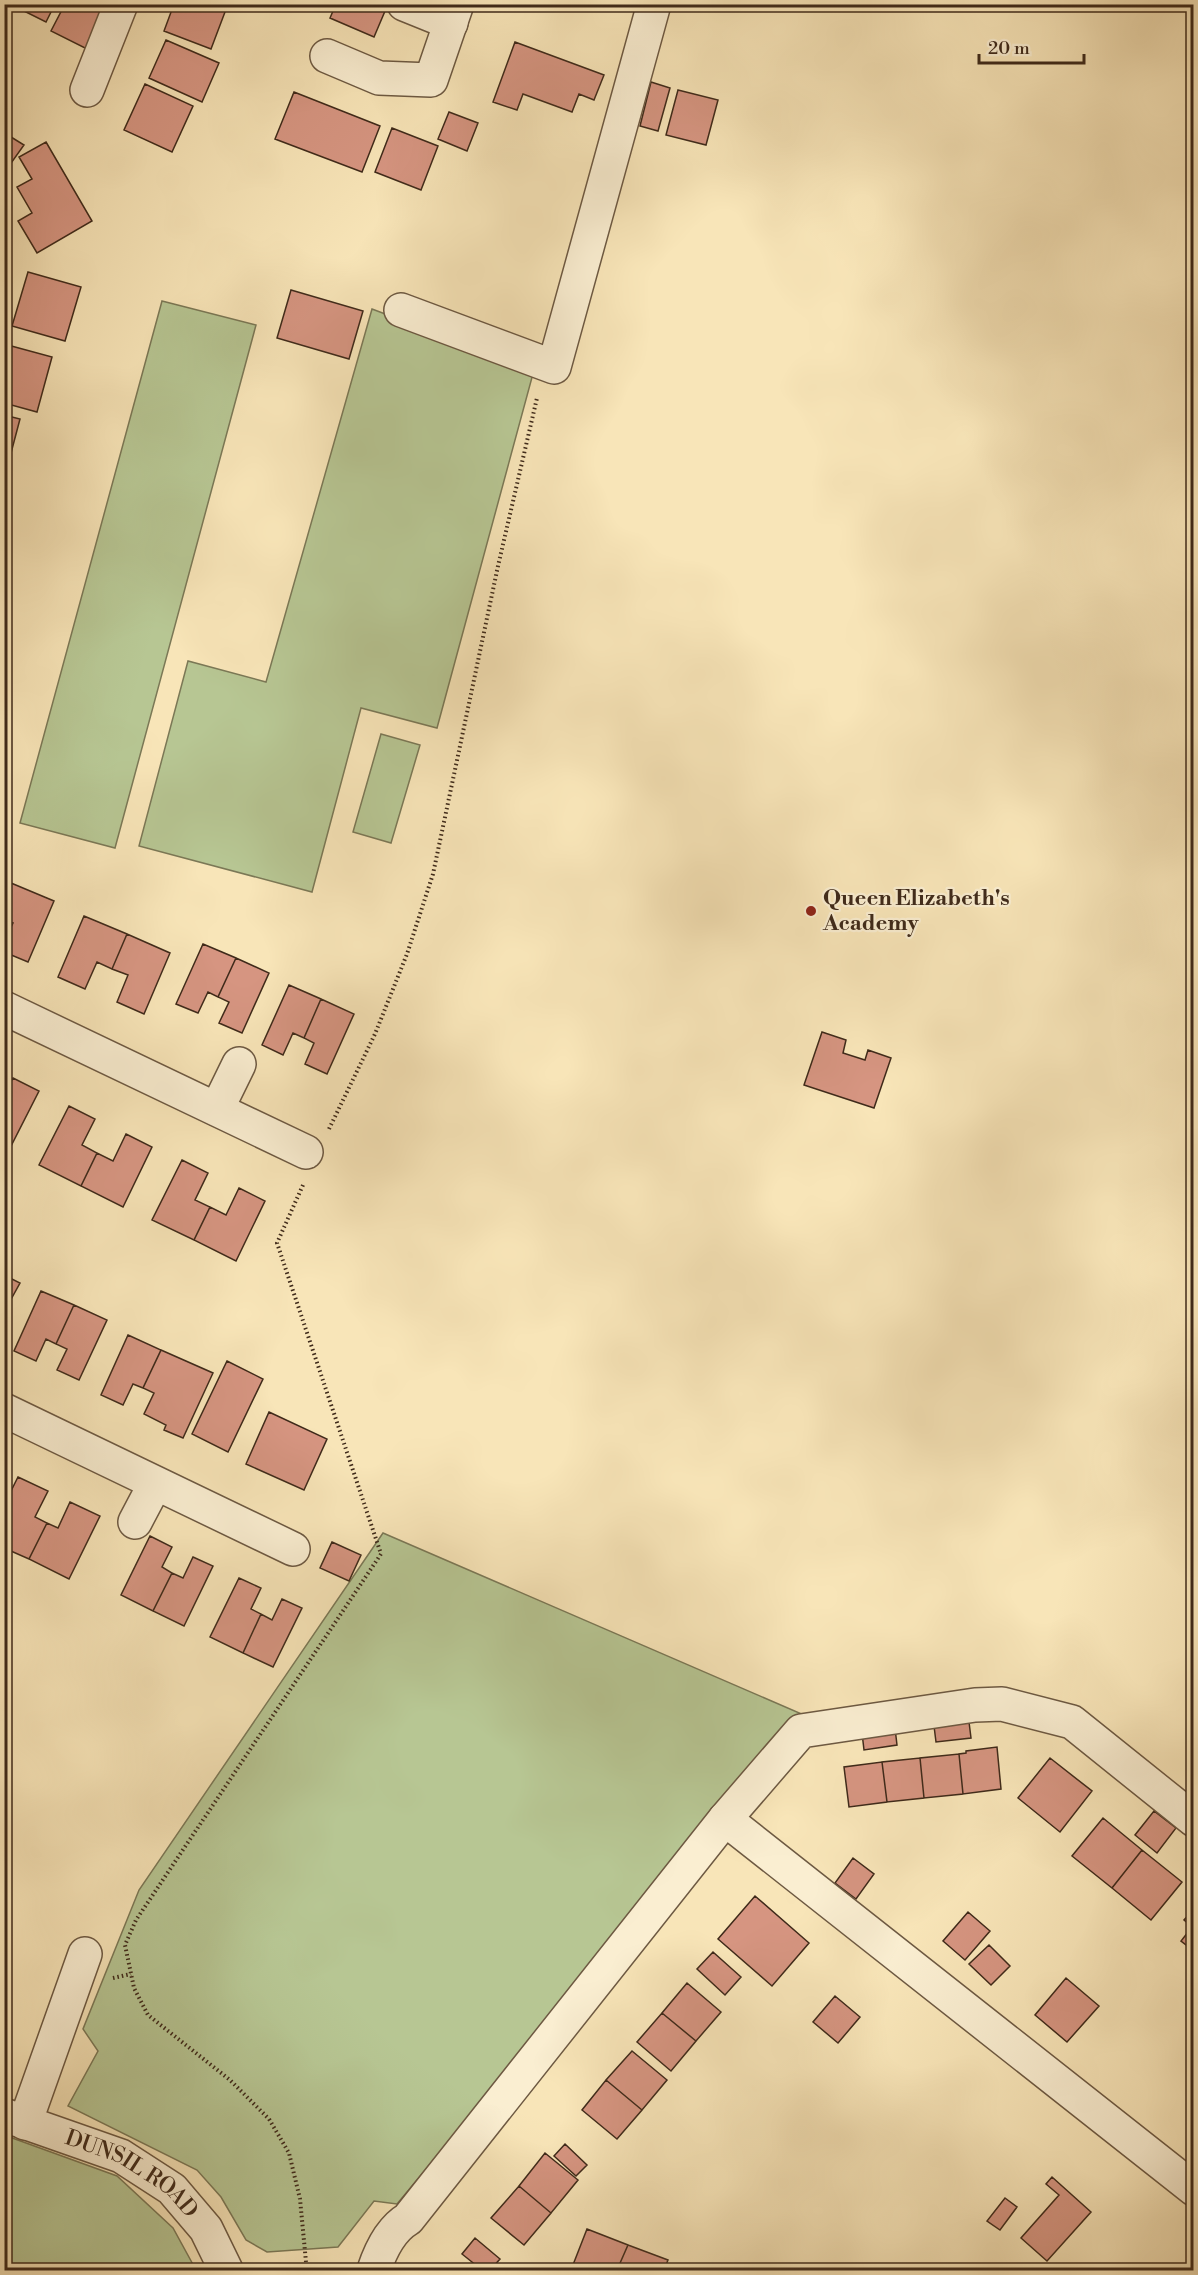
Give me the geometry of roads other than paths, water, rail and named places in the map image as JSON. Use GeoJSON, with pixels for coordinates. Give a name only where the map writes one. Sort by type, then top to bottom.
{"type":"FeatureCollection","features":[{"type":"Feature","properties":{"kind":"street"},"geometry":{"type":"LineString","coordinates":[[87,90],[122,4]]}},
{"type":"Feature","properties":{"kind":"street"},"geometry":{"type":"LineString","coordinates":[[327,56],[379,78],[430,80],[454,14],[404,4]]}},
{"type":"Feature","properties":{"kind":"street"},"geometry":{"type":"LineString","coordinates":[[401,310],[554,367],[654,4]]}},
{"type":"Feature","properties":{"kind":"street"},"geometry":{"type":"LineString","coordinates":[[4,1008],[313,1155]]}},
{"type":"Feature","properties":{"kind":"street"},"geometry":{"type":"LineString","coordinates":[[217,1109],[239,1065]]}},
{"type":"Feature","properties":{"kind":"street"},"geometry":{"type":"LineString","coordinates":[[4,1410],[293,1550]]}},
{"type":"Feature","properties":{"kind":"street"},"geometry":{"type":"LineString","coordinates":[[135,1522],[155,1484]]}},
{"type":"Feature","properties":{"kind":"street"},"geometry":{"type":"LineString","coordinates":[[374,2271],[380,2254],[400,2224],[408,2219],[725,1819],[801,1731],[975,1705],[1002,1704],[1072,1722],[1194,1820]]}},
{"type":"Feature","properties":{"kind":"street"},"geometry":{"type":"LineString","coordinates":[[725,1819],[1194,2188]]}},
{"type":"Feature","properties":{"kind":"street"},"geometry":{"type":"LineString","coordinates":[[15,2119],[85,1954]]}},
{"type":"Feature","properties":{"kind":"street","name":"DUNSIL ROAD"},"geometry":{"type":"LineString","coordinates":[[15,2119],[121,2156],[172,2189],[206,2229],[226,2271]]}},
{"type":"Feature","properties":{"kind":"place","name":"Queen Elizabeth's Academy"},"geometry":{"type":"Point","coordinates":[811,911]}}]}
